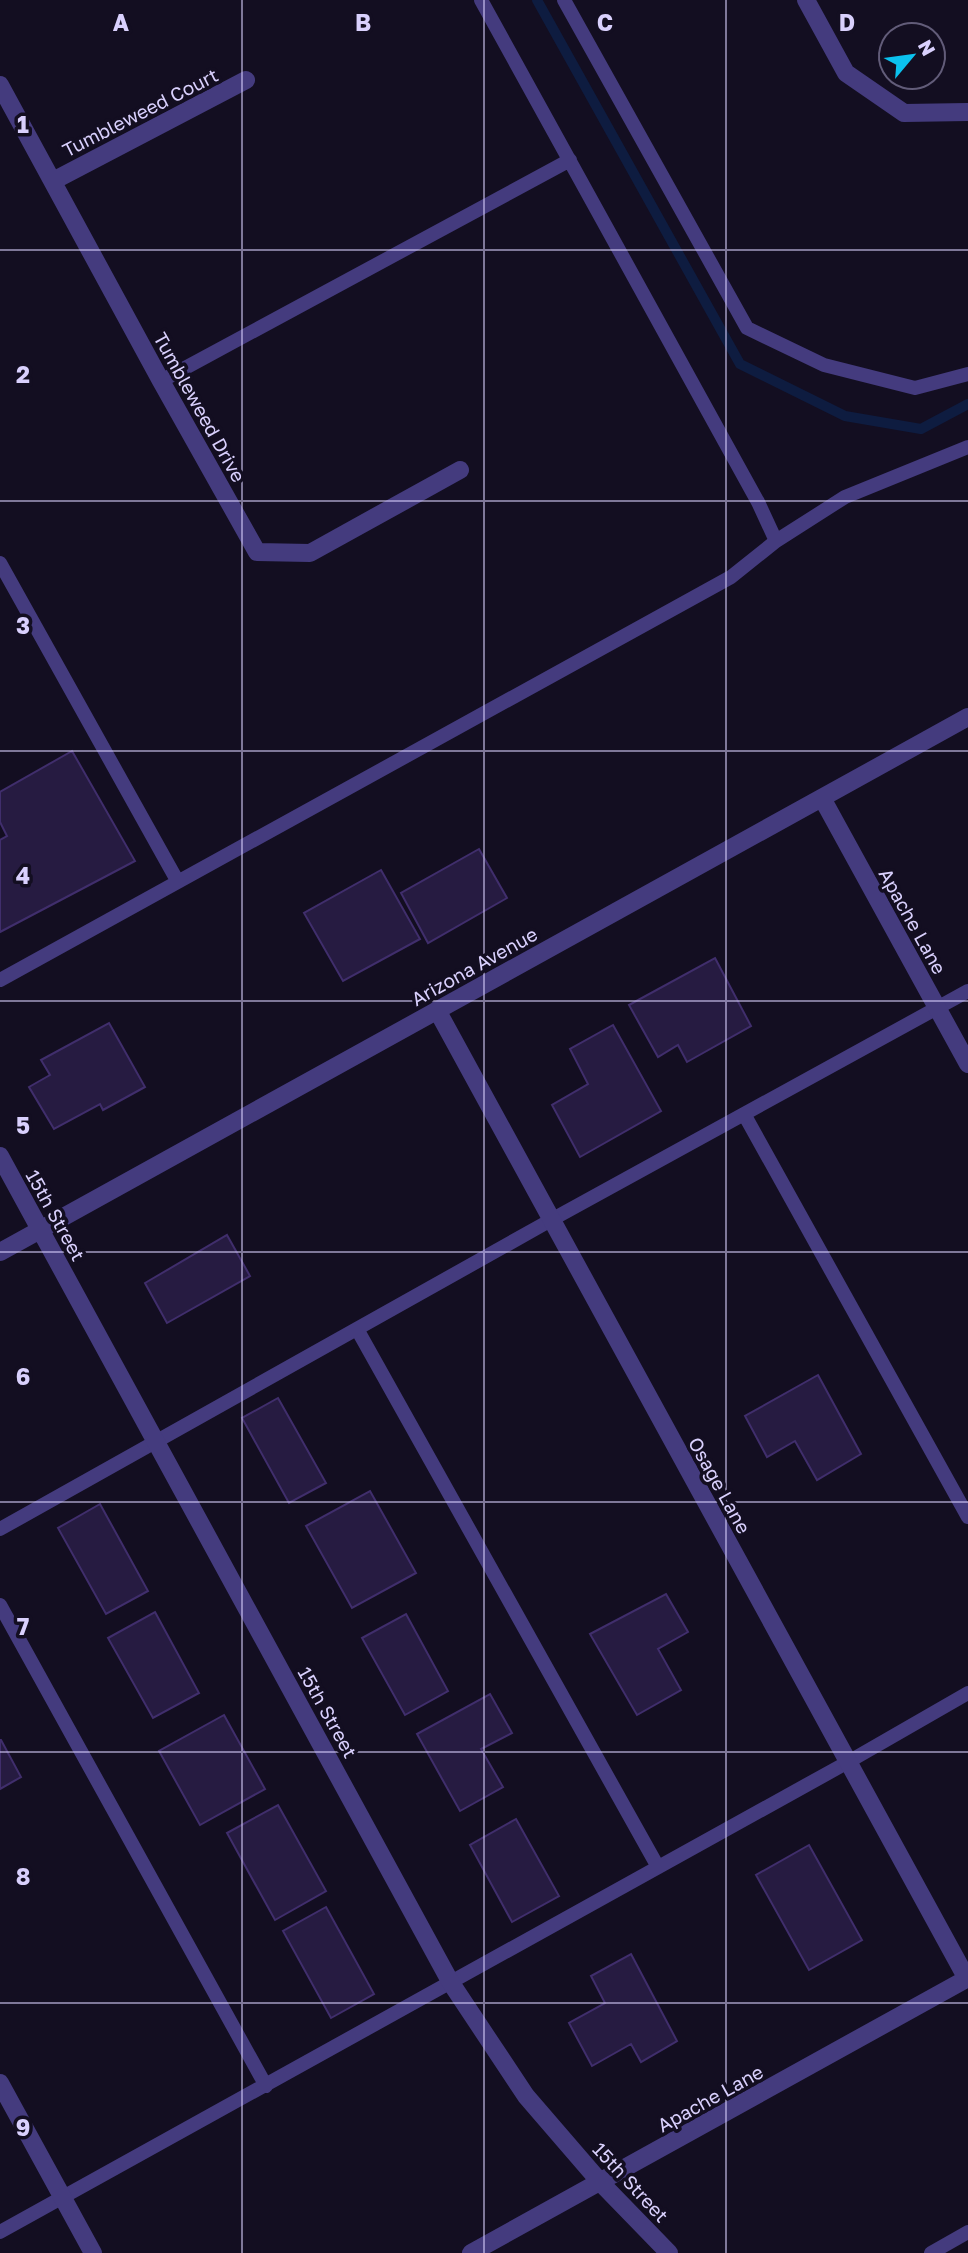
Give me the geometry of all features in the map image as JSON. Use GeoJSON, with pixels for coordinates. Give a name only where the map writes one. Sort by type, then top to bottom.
{"type":"FeatureCollection","features":[{"type":"Feature","properties":{"kind":"street"},"geometry":{"type":"LineString","coordinates":[[806,0],[846,73],[905,113],[968,112]]}},
{"type":"Feature","properties":{"kind":"street","name":"Tumbleweed Court"},"geometry":{"type":"LineString","coordinates":[[53,181],[246,80]]}},
{"type":"Feature","properties":{"kind":"street","name":"Tumbleweed Drive"},"geometry":{"type":"LineString","coordinates":[[0,85],[257,552],[310,552],[460,470]]}},
{"type":"Feature","properties":{"kind":"street","name":"Arizona Avenue"},"geometry":{"type":"LineString","coordinates":[[0,1252],[968,717]]}},
{"type":"Feature","properties":{"kind":"street","name":"Apache Lane"},"geometry":{"type":"LineString","coordinates":[[822,798],[968,1064]]}},
{"type":"Feature","properties":{"kind":"street","name":"Osage Lane"},"geometry":{"type":"LineString","coordinates":[[437,1010],[967,1979]]}},
{"type":"Feature","properties":{"kind":"street","name":"15th Street"},"geometry":{"type":"LineString","coordinates":[[0,1156],[451,1983],[526,2096],[601,2183],[669,2253]]}},
{"type":"Feature","properties":{"kind":"street","name":"Apache Lane"},"geometry":{"type":"LineString","coordinates":[[471,2253],[967,1979]]}},
{"type":"Feature","properties":{"kind":"street"},"geometry":{"type":"LineString","coordinates":[[0,2084],[93,2253]]}},
{"type":"Feature","properties":{"kind":"lane"},"geometry":{"type":"LineString","coordinates":[[481,0],[758,502],[776,541]]}},
{"type":"Feature","properties":{"kind":"lane"},"geometry":{"type":"LineString","coordinates":[[564,0],[747,328],[824,365],[915,388],[968,374]]}},
{"type":"Feature","properties":{"kind":"lane"},"geometry":{"type":"LineString","coordinates":[[161,381],[570,160]]}},
{"type":"Feature","properties":{"kind":"lane"},"geometry":{"type":"LineString","coordinates":[[0,980],[731,577],[776,541],[845,497],[968,447]]}},
{"type":"Feature","properties":{"kind":"lane"},"geometry":{"type":"LineString","coordinates":[[0,563],[178,882]]}},
{"type":"Feature","properties":{"kind":"lane"},"geometry":{"type":"LineString","coordinates":[[0,1529],[551,1220],[968,991]]}},
{"type":"Feature","properties":{"kind":"lane"},"geometry":{"type":"LineString","coordinates":[[744,1114],[968,1517]]}},
{"type":"Feature","properties":{"kind":"lane"},"geometry":{"type":"LineString","coordinates":[[357,1329],[658,1867]]}},
{"type":"Feature","properties":{"kind":"lane"},"geometry":{"type":"LineString","coordinates":[[0,1605],[265,2086]]}},
{"type":"Feature","properties":{"kind":"lane"},"geometry":{"type":"LineString","coordinates":[[0,2232],[968,1693]]}},
{"type":"Feature","properties":{"kind":"lane"},"geometry":{"type":"LineString","coordinates":[[931,2253],[968,2232]]}},
{"type":"Feature","properties":{"kind":"building"},"geometry":{"type":"Polygon","coordinates":[[[72,751],[135,861],[0,932],[0,840],[7,836],[0,822],[0,792],[72,751]]]}},
{"type":"Feature","properties":{"kind":"building"},"geometry":{"type":"Polygon","coordinates":[[[479,849],[507,898],[428,943],[401,893],[479,849]]]}},
{"type":"Feature","properties":{"kind":"building"},"geometry":{"type":"Polygon","coordinates":[[[381,870],[420,939],[343,981],[304,913],[381,870]]]}},
{"type":"Feature","properties":{"kind":"building"},"geometry":{"type":"Polygon","coordinates":[[[715,958],[751,1026],[687,1062],[678,1045],[658,1057],[629,1005],[715,958]]]}},
{"type":"Feature","properties":{"kind":"building"},"geometry":{"type":"Polygon","coordinates":[[[109,1023],[145,1087],[103,1110],[100,1104],[54,1129],[29,1087],[50,1075],[41,1060],[109,1023]]]}},
{"type":"Feature","properties":{"kind":"building"},"geometry":{"type":"Polygon","coordinates":[[[613,1025],[661,1111],[580,1157],[552,1105],[588,1084],[570,1049],[613,1025]]]}},
{"type":"Feature","properties":{"kind":"building"},"geometry":{"type":"Polygon","coordinates":[[[227,1235],[250,1276],[167,1323],[145,1283],[227,1235]]]}},
{"type":"Feature","properties":{"kind":"building"},"geometry":{"type":"Polygon","coordinates":[[[818,1375],[861,1454],[817,1480],[795,1441],[767,1457],[745,1416],[818,1375]]]}},
{"type":"Feature","properties":{"kind":"building"},"geometry":{"type":"Polygon","coordinates":[[[278,1398],[326,1483],[289,1503],[242,1418],[278,1398]]]}},
{"type":"Feature","properties":{"kind":"building"},"geometry":{"type":"Polygon","coordinates":[[[370,1491],[416,1573],[352,1608],[306,1526],[370,1491]]]}},
{"type":"Feature","properties":{"kind":"building"},"geometry":{"type":"Polygon","coordinates":[[[100,1504],[148,1591],[106,1614],[58,1528],[100,1504]]]}},
{"type":"Feature","properties":{"kind":"building"},"geometry":{"type":"Polygon","coordinates":[[[666,1594],[688,1632],[658,1649],[681,1690],[637,1715],[590,1634],[666,1594]]]}},
{"type":"Feature","properties":{"kind":"building"},"geometry":{"type":"Polygon","coordinates":[[[155,1612],[199,1693],[153,1718],[108,1638],[155,1612]]]}},
{"type":"Feature","properties":{"kind":"building"},"geometry":{"type":"Polygon","coordinates":[[[406,1614],[448,1691],[405,1715],[362,1638],[406,1614]]]}},
{"type":"Feature","properties":{"kind":"building"},"geometry":{"type":"Polygon","coordinates":[[[490,1694],[512,1733],[481,1749],[503,1787],[460,1811],[417,1734],[490,1694]]]}},
{"type":"Feature","properties":{"kind":"building"},"geometry":{"type":"Polygon","coordinates":[[[224,1715],[265,1789],[200,1825],[159,1751],[224,1715]]]}},
{"type":"Feature","properties":{"kind":"building"},"geometry":{"type":"Polygon","coordinates":[[[0,1740],[21,1777],[0,1789],[0,1740]]]}},
{"type":"Feature","properties":{"kind":"building"},"geometry":{"type":"Polygon","coordinates":[[[278,1805],[326,1891],[275,1920],[227,1833],[278,1805]]]}},
{"type":"Feature","properties":{"kind":"building"},"geometry":{"type":"Polygon","coordinates":[[[516,1819],[559,1896],[512,1922],[470,1845],[516,1819]]]}},
{"type":"Feature","properties":{"kind":"building"},"geometry":{"type":"Polygon","coordinates":[[[809,1845],[862,1940],[809,1970],[756,1875],[809,1845]]]}},
{"type":"Feature","properties":{"kind":"building"},"geometry":{"type":"Polygon","coordinates":[[[326,1907],[374,1994],[331,2018],[283,1931],[326,1907]]]}},
{"type":"Feature","properties":{"kind":"building"},"geometry":{"type":"Polygon","coordinates":[[[631,1954],[677,2041],[641,2062],[631,2044],[592,2066],[569,2023],[605,2003],[591,1976],[631,1954]]]}},
{"type":"Feature","properties":{"kind":"waterway"},"geometry":{"type":"LineString","coordinates":[[537,0],[740,364],[845,416],[921,429],[968,404]]}}]}
